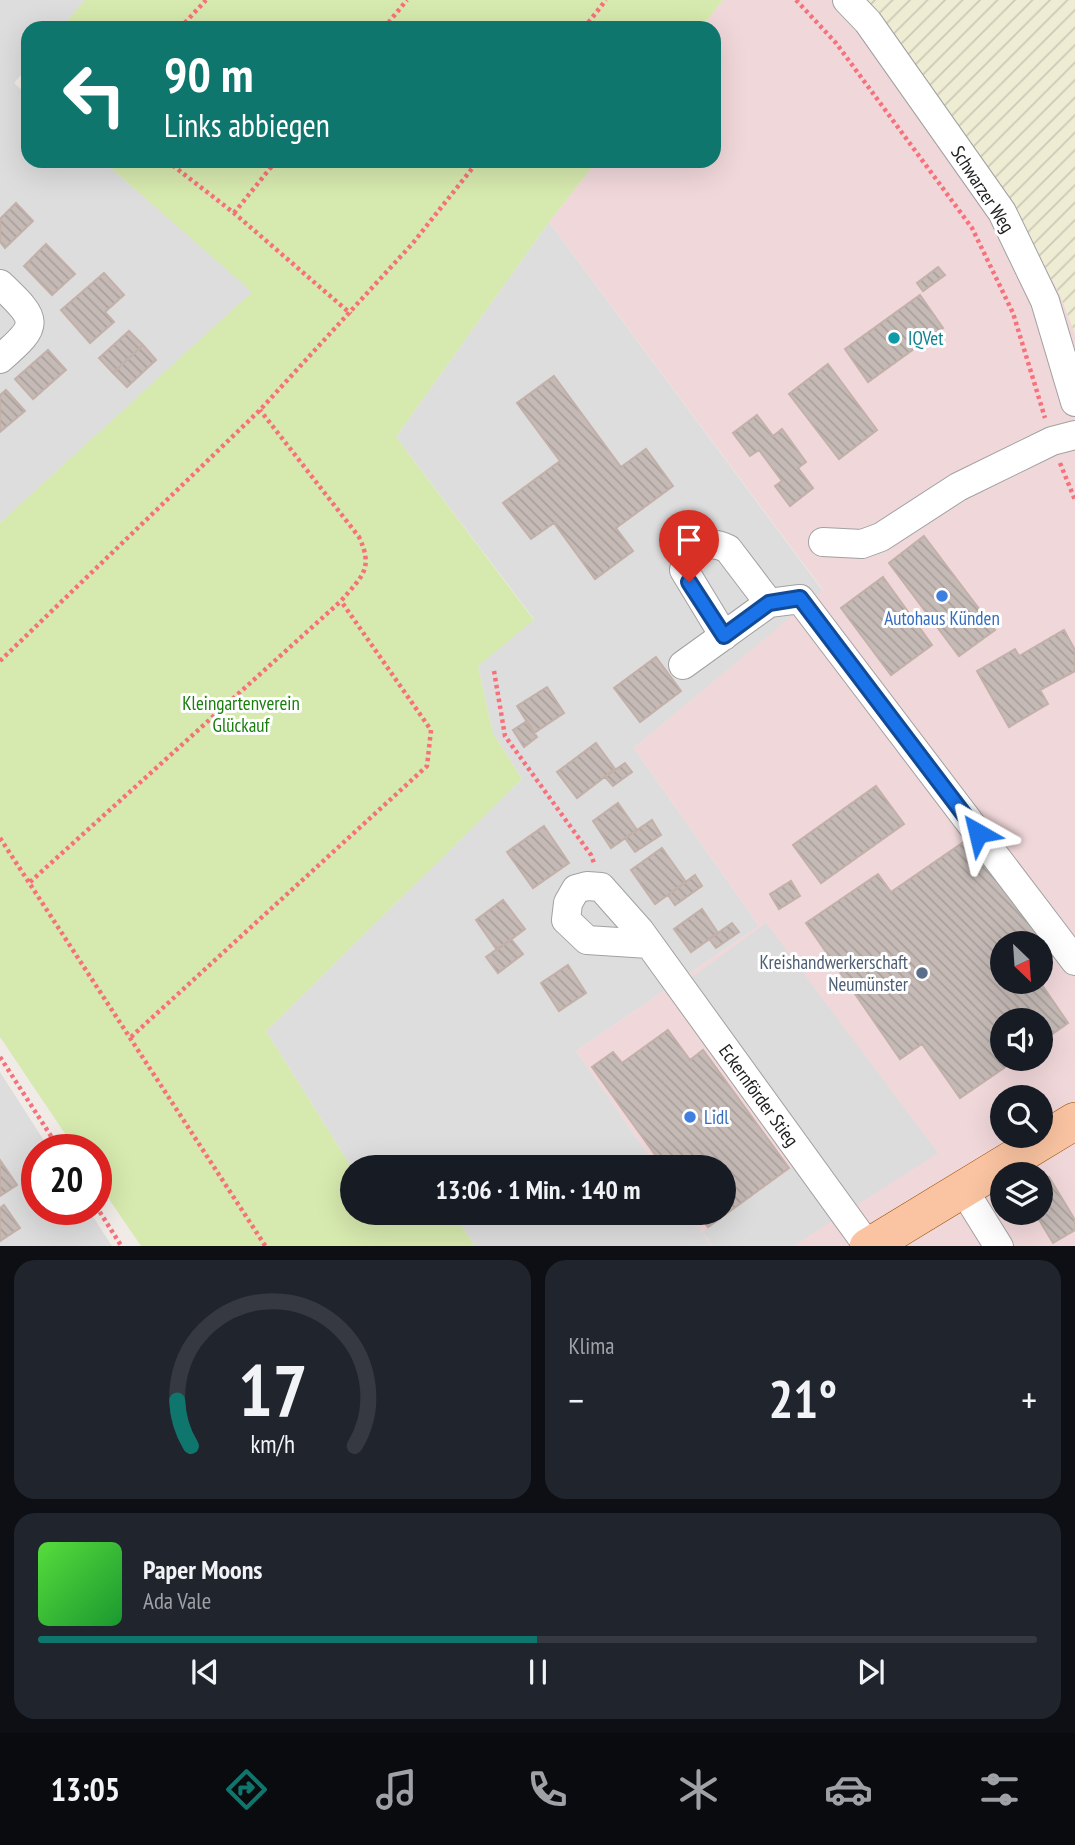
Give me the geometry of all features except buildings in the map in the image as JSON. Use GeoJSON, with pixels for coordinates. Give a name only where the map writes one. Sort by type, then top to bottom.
{"type":"FeatureCollection","features":[{"type":"Feature","properties":{"kind":"main road"},"geometry":{"type":"LineString","coordinates":[[870,1246],[1075,1121]]}},
{"type":"Feature","properties":{"kind":"street","name":"Schwarzer Weg"},"geometry":{"type":"LineString","coordinates":[[847,0],[868,22],[1002,212],[1045,301],[1075,402]]}},
{"type":"Feature","properties":{"kind":"street"},"geometry":{"type":"LineString","coordinates":[[0,284],[21,304],[30,319],[26,337],[0,359]]}},
{"type":"Feature","properties":{"kind":"street"},"geometry":{"type":"LineString","coordinates":[[823,542],[862,544],[881,537],[958,488],[1063,438]]}},
{"type":"Feature","properties":{"kind":"street"},"geometry":{"type":"LineString","coordinates":[[724,636],[684,570],[687,556],[695,548],[704,544],[718,544],[728,549],[769,603]]}},
{"type":"Feature","properties":{"kind":"street"},"geometry":{"type":"LineString","coordinates":[[683,665],[769,603],[800,598],[1075,961]]}},
{"type":"Feature","properties":{"kind":"street"},"geometry":{"type":"LineString","coordinates":[[601,887],[576,889],[568,903],[566,919],[575,930],[587,940],[649,944]]}},
{"type":"Feature","properties":{"kind":"street","name":"Eckernförder Stieg"},"geometry":{"type":"LineString","coordinates":[[601,887],[649,944],[867,1246]]}},
{"type":"Feature","properties":{"kind":"street"},"geometry":{"type":"LineString","coordinates":[[963,1189],[998,1246]]}},
{"type":"Feature","properties":{"kind":"path"},"geometry":{"type":"LineString","coordinates":[[186,21],[206,0]]}},
{"type":"Feature","properties":{"kind":"path"},"geometry":{"type":"LineString","coordinates":[[390,21],[407,0]]}},
{"type":"Feature","properties":{"kind":"path"},"geometry":{"type":"LineString","coordinates":[[590,21],[606,0]]}},
{"type":"Feature","properties":{"kind":"path"},"geometry":{"type":"LineString","coordinates":[[796,0],[836,43],[972,228],[1013,313],[1063,438],[1075,500]]}},
{"type":"Feature","properties":{"kind":"path"},"geometry":{"type":"LineString","coordinates":[[176,168],[234,213],[351,314]]}},
{"type":"Feature","properties":{"kind":"path"},"geometry":{"type":"LineString","coordinates":[[234,213],[270,168]]}},
{"type":"Feature","properties":{"kind":"path"},"geometry":{"type":"LineString","coordinates":[[0,661],[260,410],[351,314],[413,243],[472,168]]}},
{"type":"Feature","properties":{"kind":"path"},"geometry":{"type":"LineString","coordinates":[[30,882],[341,601],[364,573],[368,556],[359,537],[260,410]]}},
{"type":"Feature","properties":{"kind":"path"},"geometry":{"type":"LineString","coordinates":[[131,1037],[427,766],[431,730],[341,601]]}},
{"type":"Feature","properties":{"kind":"path"},"geometry":{"type":"LineString","coordinates":[[494,671],[506,736],[591,855],[601,887]]}},
{"type":"Feature","properties":{"kind":"path"},"geometry":{"type":"LineString","coordinates":[[0,838],[265,1246]]}},
{"type":"Feature","properties":{"kind":"path"},"geometry":{"type":"LineString","coordinates":[[0,1057],[50,1134]]}},
{"type":"Feature","properties":{"kind":"path"},"geometry":{"type":"LineString","coordinates":[[108,1225],[121,1246]]}},
{"type":"Feature","properties":{"kind":"shaded area"},"geometry":{"type":"Polygon","coordinates":[[[0,0],[85,0],[67,21],[21,21],[21,75],[14,83],[21,90],[21,168],[111,168],[253,292],[0,523],[0,0]]]}},
{"type":"Feature","properties":{"kind":"shaded area"},"geometry":{"type":"Polygon","coordinates":[[[723,0],[862,0],[1012,204],[1061,297],[1075,334],[1075,1246],[712,1246],[697,1225],[736,1225],[736,1155],[649,1155],[576,1051],[759,926],[634,748],[823,590],[549,222],[591,168],[721,168],[721,21],[706,21],[723,0]]]}},
{"type":"Feature","properties":{"kind":"shaded area"},"geometry":{"type":"Polygon","coordinates":[[[862,0],[1075,0],[1075,334],[1061,297],[1012,204],[862,0]]]}},
{"type":"Feature","properties":{"kind":"shaded area"},"geometry":{"type":"Polygon","coordinates":[[[549,222],[823,591],[634,748],[759,926],[576,1051],[649,1155],[344,1155],[266,1031],[522,779],[493,733],[478,666],[534,619],[396,437],[549,222]]]}},
{"type":"Feature","properties":{"kind":"shaded area"},"geometry":{"type":"Polygon","coordinates":[[[766,923],[938,1153],[793,1246],[713,1246],[703,1232],[713,1225],[736,1225],[736,1208],[809,1155],[684,983],[766,923]]]}},
{"type":"Feature","properties":{"kind":"shaded area"},"geometry":{"type":"Polygon","coordinates":[[[0,1072],[40,1134],[21,1134],[21,1225],[98,1225],[112,1246],[0,1246],[0,1072]]]}},
{"type":"Feature","properties":{"kind":"shaded area"},"geometry":{"type":"Polygon","coordinates":[[[461,1225],[697,1225],[712,1246],[475,1246],[461,1225]]]}},
{"type":"Feature","properties":{"kind":"green space"},"geometry":{"type":"Polygon","coordinates":[[[85,0],[723,0],[706,21],[67,21],[85,0]]]}},
{"type":"Feature","properties":{"kind":"green space","name":"Kleingartenverein Glückauf"},"geometry":{"type":"Polygon","coordinates":[[[111,168],[591,168],[549,222],[396,437],[534,620],[478,666],[493,733],[522,779],[266,1031],[344,1155],[340,1155],[340,1225],[461,1225],[475,1246],[141,1246],[112,1203],[112,1134],[65,1134],[0,1037],[0,523],[252,292],[111,168]]]}},
{"type":"Feature","properties":{"kind":"place","name":"IQVet"},"geometry":{"type":"Point","coordinates":[894,338]}},
{"type":"Feature","properties":{"kind":"place","name":"Autohaus Künden"},"geometry":{"type":"Point","coordinates":[942,596]}},
{"type":"Feature","properties":{"kind":"place","name":"Kreishandwerkerschaft Neumünster"},"geometry":{"type":"Point","coordinates":[922,973]}},
{"type":"Feature","properties":{"kind":"place","name":"Lidl"},"geometry":{"type":"Point","coordinates":[690,1117]}},
{"type":"Feature","properties":{"kind":"route"},"geometry":{"type":"LineString","coordinates":[[689,582],[724,636],[769,603],[800,598],[978,833]]}}]}
